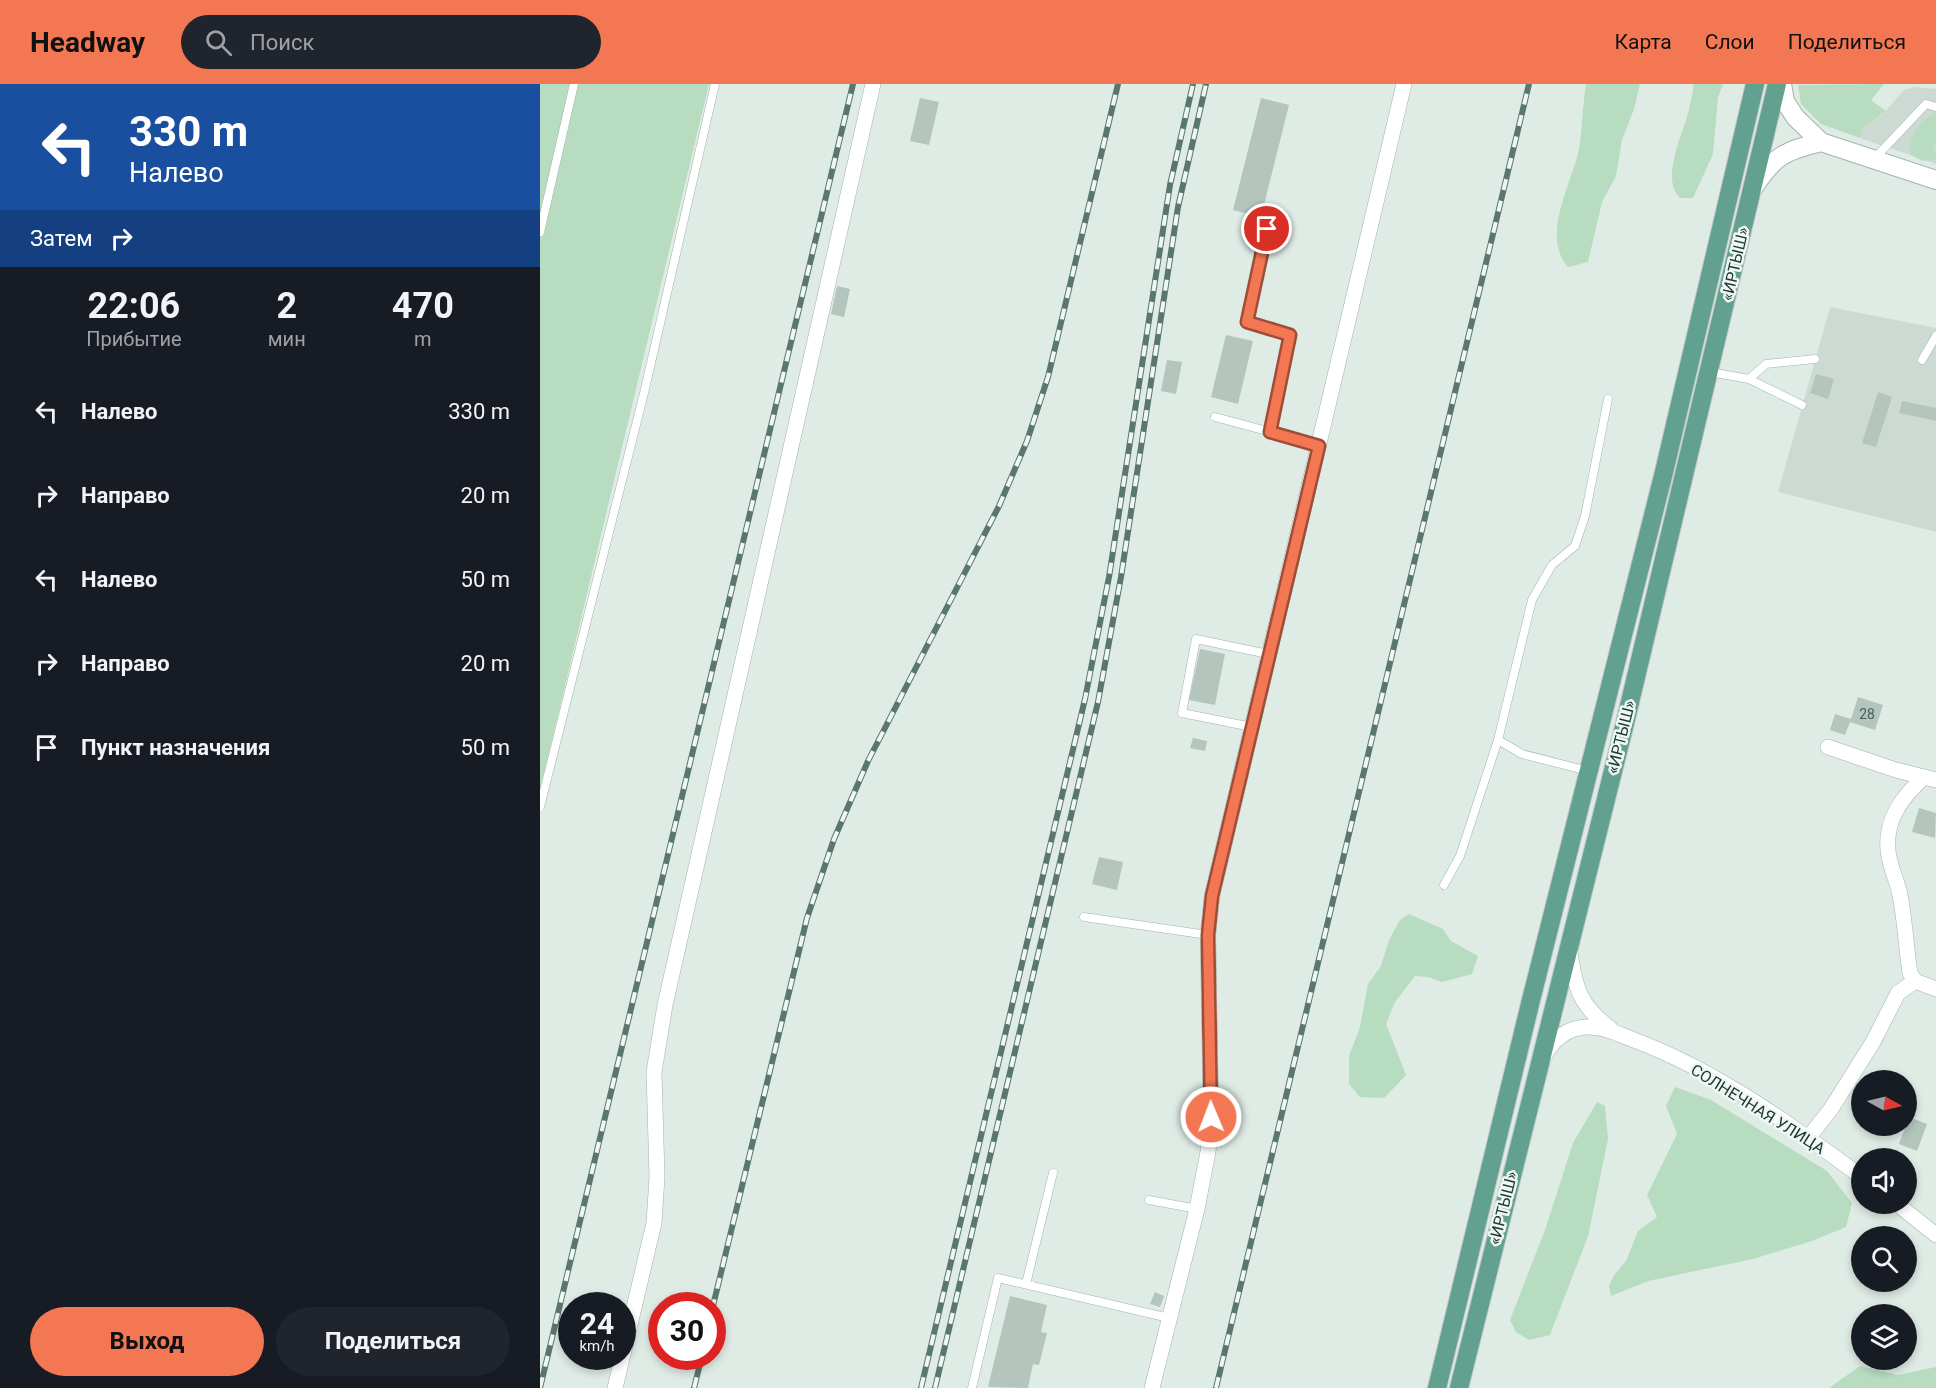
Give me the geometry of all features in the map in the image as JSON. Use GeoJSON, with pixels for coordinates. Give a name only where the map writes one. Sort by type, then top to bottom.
{"type":"FeatureCollection","features":[{"type":"Feature","properties":{"kind":"main road","name":"«ИРТЫШ»"},"geometry":{"type":"LineString","coordinates":[[1437,1388],[1588,771],[1664,472],[1755,84]]}},
{"type":"Feature","properties":{"kind":"main road","name":"«ИРТЫШ»"},"geometry":{"type":"LineString","coordinates":[[1459,1388],[1710,372],[1778,84]]}},
{"type":"Feature","properties":{"kind":"street"},"geometry":{"type":"LineString","coordinates":[[615,1388],[654,1223],[657,1177],[654,1072],[665,1005],[873,84]]}},
{"type":"Feature","properties":{"kind":"street"},"geometry":{"type":"LineString","coordinates":[[1152,1388],[1197,1209],[1208,1152],[1211,1117],[1208,935],[1212,896],[1403,84]]}},
{"type":"Feature","properties":{"kind":"street"},"geometry":{"type":"LineString","coordinates":[[1782,84],[1785,101],[1795,117],[1821,142],[1936,180]]}},
{"type":"Feature","properties":{"kind":"street"},"geometry":{"type":"LineString","coordinates":[[1753,189],[1767,167],[1789,150],[1821,142]]}},
{"type":"Feature","properties":{"kind":"street"},"geometry":{"type":"LineString","coordinates":[[1828,747],[1929,779]]}},
{"type":"Feature","properties":{"kind":"street"},"geometry":{"type":"LineString","coordinates":[[1929,779],[1908,792],[1895,809],[1889,830],[1888,850],[1900,895],[1910,973],[1915,981],[1936,990]]}},
{"type":"Feature","properties":{"kind":"street"},"geometry":{"type":"LineString","coordinates":[[1569,946],[1574,984],[1582,1001],[1595,1017],[1617,1034]]}},
{"type":"Feature","properties":{"kind":"street"},"geometry":{"type":"LineString","coordinates":[[1808,1138],[1831,1109],[1873,1042],[1898,993],[1915,981]]}},
{"type":"Feature","properties":{"kind":"street"},"geometry":{"type":"LineString","coordinates":[[1537,1072],[1551,1044],[1571,1030],[1595,1027],[1617,1034]]}},
{"type":"Feature","properties":{"kind":"street","name":"СОЛНЕЧНАЯ УЛИЦА"},"geometry":{"type":"LineString","coordinates":[[1617,1034],[1656,1048],[1728,1087],[1808,1138],[1851,1169]]}},
{"type":"Feature","properties":{"kind":"street"},"geometry":{"type":"LineString","coordinates":[[1910,1214],[1936,1235]]}},
{"type":"Feature","properties":{"kind":"lane"},"geometry":{"type":"LineString","coordinates":[[540,232],[574,84]]}},
{"type":"Feature","properties":{"kind":"lane"},"geometry":{"type":"LineString","coordinates":[[540,807],[645,389],[715,84]]}},
{"type":"Feature","properties":{"kind":"lane"},"geometry":{"type":"LineString","coordinates":[[1874,159],[1926,104],[1936,106]]}},
{"type":"Feature","properties":{"kind":"lane"},"geometry":{"type":"LineString","coordinates":[[1267,229],[1247,322],[1290,335],[1270,432]]}},
{"type":"Feature","properties":{"kind":"lane"},"geometry":{"type":"LineString","coordinates":[[1922,360],[1936,336]]}},
{"type":"Feature","properties":{"kind":"lane"},"geometry":{"type":"LineString","coordinates":[[1749,380],[1766,364],[1815,359]]}},
{"type":"Feature","properties":{"kind":"lane"},"geometry":{"type":"LineString","coordinates":[[1710,372],[1749,380],[1802,405]]}},
{"type":"Feature","properties":{"kind":"lane"},"geometry":{"type":"LineString","coordinates":[[1444,885],[1460,856],[1498,740],[1532,600],[1552,566],[1575,546],[1585,516],[1608,399]]}},
{"type":"Feature","properties":{"kind":"lane"},"geometry":{"type":"LineString","coordinates":[[1215,417],[1319,446]]}},
{"type":"Feature","properties":{"kind":"lane"},"geometry":{"type":"LineString","coordinates":[[1252,727],[1182,713],[1196,639],[1268,654]]}},
{"type":"Feature","properties":{"kind":"lane"},"geometry":{"type":"LineString","coordinates":[[1498,740],[1522,754],[1588,771]]}},
{"type":"Feature","properties":{"kind":"lane"},"geometry":{"type":"LineString","coordinates":[[1084,917],[1208,935]]}},
{"type":"Feature","properties":{"kind":"lane"},"geometry":{"type":"LineString","coordinates":[[1026,1284],[1053,1173]]}},
{"type":"Feature","properties":{"kind":"lane"},"geometry":{"type":"LineString","coordinates":[[1149,1200],[1197,1209]]}},
{"type":"Feature","properties":{"kind":"lane"},"geometry":{"type":"LineString","coordinates":[[972,1388],[998,1278],[1169,1318]]}},
{"type":"Feature","properties":{"kind":"shaded area"},"geometry":{"type":"Polygon","coordinates":[[[1915,87],[1936,89],[1936,164],[1860,138],[1863,128],[1883,114],[1904,90],[1915,87]]]}},
{"type":"Feature","properties":{"kind":"shaded area"},"geometry":{"type":"Polygon","coordinates":[[[1830,307],[1936,328],[1936,532],[1778,492],[1830,307]]]}},
{"type":"Feature","properties":{"kind":"green space"},"geometry":{"type":"Polygon","coordinates":[[[540,84],[709,84],[540,790],[540,84]]]}},
{"type":"Feature","properties":{"kind":"green space"},"geometry":{"type":"Polygon","coordinates":[[[1586,84],[1640,84],[1634,109],[1622,140],[1616,176],[1602,202],[1588,262],[1568,267],[1560,254],[1557,239],[1558,223],[1580,144],[1586,84]]]}},
{"type":"Feature","properties":{"kind":"green space"},"geometry":{"type":"Polygon","coordinates":[[[1694,84],[1723,84],[1718,97],[1713,154],[1693,198],[1680,198],[1672,181],[1672,170],[1694,84]]]}},
{"type":"Feature","properties":{"kind":"green space"},"geometry":{"type":"Polygon","coordinates":[[[1884,84],[1871,100],[1886,111],[1863,128],[1860,138],[1821,124],[1801,104],[1798,85],[1884,84]]]}},
{"type":"Feature","properties":{"kind":"green space"},"geometry":{"type":"Polygon","coordinates":[[[1936,112],[1936,139],[1933,152],[1936,154],[1936,160],[1923,161],[1911,155],[1911,143],[1920,124],[1936,112]]]}},
{"type":"Feature","properties":{"kind":"green space"},"geometry":{"type":"Polygon","coordinates":[[[1409,914],[1443,929],[1451,941],[1478,956],[1472,974],[1442,982],[1428,977],[1415,976],[1395,1002],[1386,1024],[1406,1075],[1384,1098],[1360,1097],[1349,1084],[1349,1056],[1360,1027],[1368,984],[1381,966],[1389,940],[1400,920],[1409,914]]]}},
{"type":"Feature","properties":{"kind":"green space"},"geometry":{"type":"Polygon","coordinates":[[[1675,1087],[1711,1100],[1827,1171],[1851,1202],[1846,1227],[1812,1241],[1753,1259],[1648,1281],[1611,1296],[1609,1286],[1614,1275],[1626,1261],[1638,1231],[1657,1217],[1647,1195],[1677,1134],[1666,1106],[1675,1087]]]}},
{"type":"Feature","properties":{"kind":"green space"},"geometry":{"type":"Polygon","coordinates":[[[1597,1102],[1605,1106],[1608,1139],[1588,1236],[1550,1335],[1529,1340],[1516,1332],[1510,1320],[1545,1230],[1573,1143],[1597,1102]]]}},
{"type":"Feature","properties":{"kind":"green space"},"geometry":{"type":"Polygon","coordinates":[[[1936,1367],[1936,1388],[1829,1388],[1854,1370],[1877,1370],[1898,1375],[1936,1367]]]}},
{"type":"Feature","properties":{"kind":"building"},"geometry":{"type":"Polygon","coordinates":[[[920,98],[939,102],[929,145],[910,141],[920,98]]]}},
{"type":"Feature","properties":{"kind":"building"},"geometry":{"type":"Polygon","coordinates":[[[1261,98],[1289,105],[1261,217],[1233,210],[1261,98]]]}},
{"type":"Feature","properties":{"kind":"building"},"geometry":{"type":"Polygon","coordinates":[[[837,286],[850,289],[844,317],[831,314],[837,286]]]}},
{"type":"Feature","properties":{"kind":"building"},"geometry":{"type":"Polygon","coordinates":[[[1226,335],[1253,341],[1238,404],[1211,397],[1226,335]]]}},
{"type":"Feature","properties":{"kind":"building"},"geometry":{"type":"Polygon","coordinates":[[[1167,360],[1182,362],[1176,394],[1161,391],[1167,360]]]}},
{"type":"Feature","properties":{"kind":"building"},"geometry":{"type":"Polygon","coordinates":[[[1816,374],[1834,379],[1828,399],[1810,393],[1816,374]]]}},
{"type":"Feature","properties":{"kind":"building"},"geometry":{"type":"Polygon","coordinates":[[[1878,392],[1892,397],[1876,447],[1862,443],[1878,392]]]}},
{"type":"Feature","properties":{"kind":"building"},"geometry":{"type":"Polygon","coordinates":[[[1902,401],[1936,408],[1936,421],[1899,413],[1902,401]]]}},
{"type":"Feature","properties":{"kind":"building"},"geometry":{"type":"Polygon","coordinates":[[[1200,649],[1225,654],[1215,705],[1189,700],[1200,649]]]}},
{"type":"Feature","properties":{"kind":"building"},"geometry":{"type":"Polygon","coordinates":[[[1858,697],[1883,705],[1875,730],[1850,722],[1845,735],[1830,730],[1835,714],[1851,719],[1858,697]]]}},
{"type":"Feature","properties":{"kind":"building"},"geometry":{"type":"Polygon","coordinates":[[[1193,738],[1207,741],[1205,751],[1190,748],[1193,738]]]}},
{"type":"Feature","properties":{"kind":"building"},"geometry":{"type":"Polygon","coordinates":[[[1919,808],[1936,813],[1935,838],[1912,832],[1919,808]]]}},
{"type":"Feature","properties":{"kind":"building"},"geometry":{"type":"Polygon","coordinates":[[[1099,857],[1123,862],[1117,890],[1092,884],[1099,857]]]}},
{"type":"Feature","properties":{"kind":"building"},"geometry":{"type":"Polygon","coordinates":[[[1917,1120],[1927,1124],[1917,1151],[1917,1148],[1899,1144],[1902,1136],[1917,1136],[1917,1120]]]}},
{"type":"Feature","properties":{"kind":"building"},"geometry":{"type":"Polygon","coordinates":[[[1155,1292],[1164,1296],[1160,1307],[1150,1304],[1155,1292]]]}},
{"type":"Feature","properties":{"kind":"building"},"geometry":{"type":"Polygon","coordinates":[[[1010,1296],[1047,1305],[1041,1332],[1047,1333],[1039,1365],[1033,1364],[1028,1388],[988,1387],[1010,1296]]]}},
{"type":"Feature","properties":{"kind":"railway"},"geometry":{"type":"LineString","coordinates":[[540,1388],[853,84]]}},
{"type":"Feature","properties":{"kind":"railway"},"geometry":{"type":"LineString","coordinates":[[716,1292],[807,918],[834,839],[868,761],[999,506],[1027,441],[1048,377],[1118,84]]}},
{"type":"Feature","properties":{"kind":"railway"},"geometry":{"type":"LineString","coordinates":[[921,1388],[1085,699],[1109,577],[1170,185],[1193,84]]}},
{"type":"Feature","properties":{"kind":"railway"},"geometry":{"type":"LineString","coordinates":[[935,1388],[1098,702],[1121,577],[1178,207],[1206,84]]}},
{"type":"Feature","properties":{"kind":"railway"},"geometry":{"type":"LineString","coordinates":[[1216,1388],[1529,84]]}},
{"type":"Feature","properties":{"kind":"railway"},"geometry":{"type":"LineString","coordinates":[[694,1388],[698,1370]]}},
{"type":"Feature","properties":{"kind":"route"},"geometry":{"type":"LineString","coordinates":[[1211,1117],[1208,935],[1212,896],[1319,446],[1270,432],[1290,335],[1247,322],[1267,229]]}}]}
